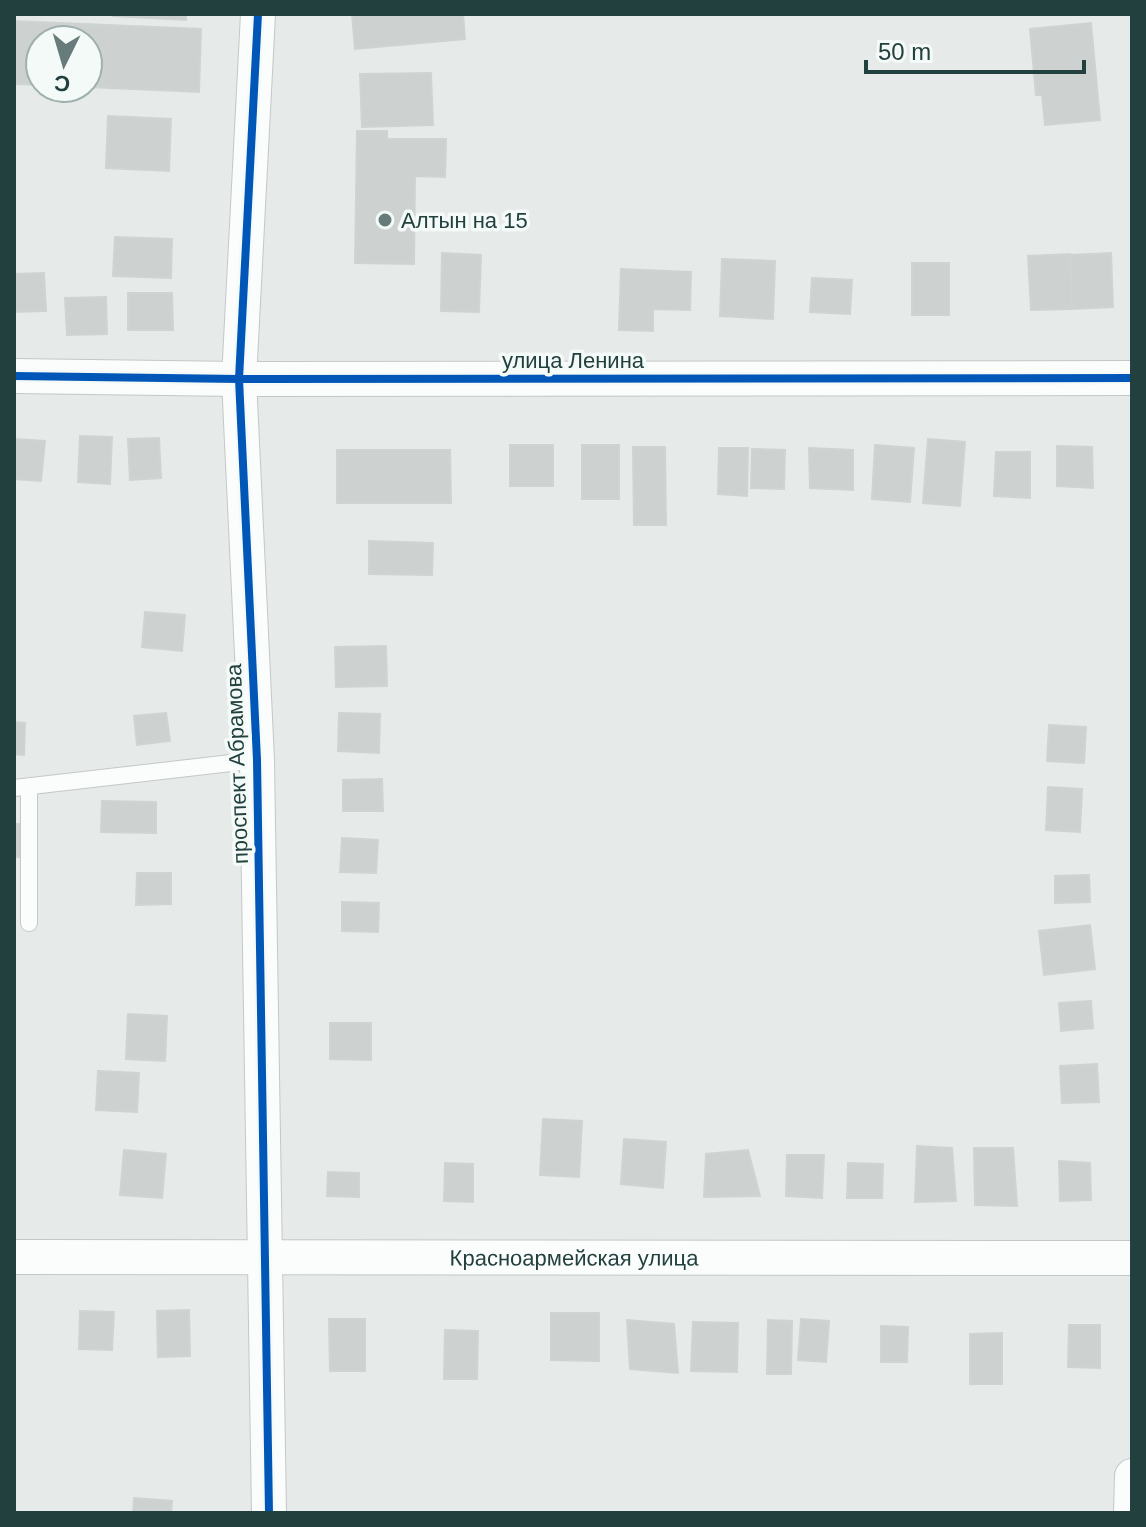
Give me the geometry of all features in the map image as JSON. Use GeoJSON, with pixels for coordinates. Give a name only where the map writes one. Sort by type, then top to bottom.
{"type":"FeatureCollection","features":[{"type":"Feature","properties":{"kind":"street","name":"проспект Абрамова"},"geometry":{"type":"LineString","coordinates":[[258,14],[239,379],[257,760],[269,1513]]}},
{"type":"Feature","properties":{"kind":"street","name":"улица Ленина"},"geometry":{"type":"LineString","coordinates":[[14,376],[239,379],[1132,378]]}},
{"type":"Feature","properties":{"kind":"street","name":"Красноармейская улица"},"geometry":{"type":"LineString","coordinates":[[14,1257],[1132,1258]]}},
{"type":"Feature","properties":{"kind":"street"},"geometry":{"type":"LineString","coordinates":[[1131,1513],[1132,1476]]}},
{"type":"Feature","properties":{"kind":"lane"},"geometry":{"type":"LineString","coordinates":[[29,923],[22,787],[257,760]]}},
{"type":"Feature","properties":{"kind":"building"},"geometry":{"type":"Polygon","coordinates":[[[186,14],[186,20],[113,16],[186,14]]]}},
{"type":"Feature","properties":{"kind":"building"},"geometry":{"type":"Polygon","coordinates":[[[352,14],[463,14],[465,39],[355,49],[352,14]]]}},
{"type":"Feature","properties":{"kind":"building"},"geometry":{"type":"Polygon","coordinates":[[[14,21],[84,24],[24,24],[24,84],[14,84],[14,21]]]}},
{"type":"Feature","properties":{"kind":"building"},"geometry":{"type":"Polygon","coordinates":[[[1091,23],[1100,120],[1045,125],[1042,95],[1036,95],[1030,29],[1091,23]]]}},
{"type":"Feature","properties":{"kind":"building"},"geometry":{"type":"Polygon","coordinates":[[[104,25],[201,29],[199,92],[104,88],[104,25]]]}},
{"type":"Feature","properties":{"kind":"building"},"geometry":{"type":"Polygon","coordinates":[[[431,73],[433,125],[362,127],[360,74],[431,73]]]}},
{"type":"Feature","properties":{"kind":"building"},"geometry":{"type":"Polygon","coordinates":[[[108,116],[171,119],[169,171],[106,168],[108,116]]]}},
{"type":"Feature","properties":{"kind":"building","name":"Алтын на 15"},"geometry":{"type":"Polygon","coordinates":[[[357,131],[387,131],[387,139],[446,139],[445,177],[415,176],[414,264],[355,263],[357,131]]]}},
{"type":"Feature","properties":{"kind":"building"},"geometry":{"type":"Polygon","coordinates":[[[115,237],[172,239],[171,278],[113,276],[115,237]]]}},
{"type":"Feature","properties":{"kind":"building"},"geometry":{"type":"Polygon","coordinates":[[[442,253],[481,255],[479,312],[441,311],[442,253]]]}},
{"type":"Feature","properties":{"kind":"building"},"geometry":{"type":"Polygon","coordinates":[[[1111,253],[1113,307],[1072,309],[1070,255],[1111,253]]]}},
{"type":"Feature","properties":{"kind":"building"},"geometry":{"type":"Polygon","coordinates":[[[1070,254],[1072,309],[1031,310],[1028,256],[1070,254]]]}},
{"type":"Feature","properties":{"kind":"building"},"geometry":{"type":"Polygon","coordinates":[[[722,259],[775,261],[773,319],[720,316],[722,259]]]}},
{"type":"Feature","properties":{"kind":"building"},"geometry":{"type":"Polygon","coordinates":[[[912,263],[949,263],[949,315],[912,315],[912,263]]]}},
{"type":"Feature","properties":{"kind":"building"},"geometry":{"type":"Polygon","coordinates":[[[621,269],[691,272],[690,310],[653,309],[653,331],[619,330],[621,269]]]}},
{"type":"Feature","properties":{"kind":"building"},"geometry":{"type":"Polygon","coordinates":[[[44,273],[46,311],[14,312],[14,274],[44,273]]]}},
{"type":"Feature","properties":{"kind":"building"},"geometry":{"type":"Polygon","coordinates":[[[812,278],[852,280],[850,314],[810,312],[812,278]]]}},
{"type":"Feature","properties":{"kind":"building"},"geometry":{"type":"Polygon","coordinates":[[[128,293],[172,293],[173,330],[128,330],[128,293]]]}},
{"type":"Feature","properties":{"kind":"building"},"geometry":{"type":"Polygon","coordinates":[[[106,297],[107,334],[67,335],[65,298],[106,297]]]}},
{"type":"Feature","properties":{"kind":"building"},"geometry":{"type":"Polygon","coordinates":[[[80,436],[112,437],[110,484],[78,482],[80,436]]]}},
{"type":"Feature","properties":{"kind":"building"},"geometry":{"type":"Polygon","coordinates":[[[159,438],[161,478],[130,480],[128,439],[159,438]]]}},
{"type":"Feature","properties":{"kind":"building"},"geometry":{"type":"Polygon","coordinates":[[[14,439],[45,441],[41,481],[14,479],[14,439]]]}},
{"type":"Feature","properties":{"kind":"building"},"geometry":{"type":"Polygon","coordinates":[[[928,439],[965,442],[960,506],[923,503],[928,439]]]}},
{"type":"Feature","properties":{"kind":"building"},"geometry":{"type":"Polygon","coordinates":[[[510,445],[553,445],[553,486],[510,486],[510,445]]]}},
{"type":"Feature","properties":{"kind":"building"},"geometry":{"type":"Polygon","coordinates":[[[582,445],[619,445],[619,499],[582,499],[582,445]]]}},
{"type":"Feature","properties":{"kind":"building"},"geometry":{"type":"Polygon","coordinates":[[[875,445],[914,448],[910,502],[872,499],[875,445]]]}},
{"type":"Feature","properties":{"kind":"building"},"geometry":{"type":"Polygon","coordinates":[[[1057,446],[1092,447],[1093,488],[1057,486],[1057,446]]]}},
{"type":"Feature","properties":{"kind":"building"},"geometry":{"type":"Polygon","coordinates":[[[633,447],[665,447],[666,525],[634,525],[633,447]]]}},
{"type":"Feature","properties":{"kind":"building"},"geometry":{"type":"Polygon","coordinates":[[[719,448],[748,448],[747,496],[718,494],[719,448]]]}},
{"type":"Feature","properties":{"kind":"building"},"geometry":{"type":"Polygon","coordinates":[[[809,448],[853,450],[853,490],[810,488],[809,448]]]}},
{"type":"Feature","properties":{"kind":"building"},"geometry":{"type":"Polygon","coordinates":[[[752,449],[785,450],[784,489],[751,488],[752,449]]]}},
{"type":"Feature","properties":{"kind":"building"},"geometry":{"type":"Polygon","coordinates":[[[337,450],[450,450],[451,503],[337,503],[337,450]]]}},
{"type":"Feature","properties":{"kind":"building"},"geometry":{"type":"Polygon","coordinates":[[[996,452],[1030,452],[1030,498],[994,496],[996,452]]]}},
{"type":"Feature","properties":{"kind":"building"},"geometry":{"type":"Polygon","coordinates":[[[369,541],[433,543],[432,575],[369,574],[369,541]]]}},
{"type":"Feature","properties":{"kind":"building"},"geometry":{"type":"Polygon","coordinates":[[[145,612],[185,615],[182,651],[142,647],[145,612]]]}},
{"type":"Feature","properties":{"kind":"building"},"geometry":{"type":"Polygon","coordinates":[[[386,646],[387,686],[336,687],[335,647],[386,646]]]}},
{"type":"Feature","properties":{"kind":"building"},"geometry":{"type":"Polygon","coordinates":[[[166,713],[170,741],[137,745],[134,716],[166,713]]]}},
{"type":"Feature","properties":{"kind":"building"},"geometry":{"type":"Polygon","coordinates":[[[339,713],[380,714],[379,753],[338,751],[339,713]]]}},
{"type":"Feature","properties":{"kind":"building"},"geometry":{"type":"Polygon","coordinates":[[[14,722],[25,723],[24,755],[14,754],[14,722]]]}},
{"type":"Feature","properties":{"kind":"building"},"geometry":{"type":"Polygon","coordinates":[[[1049,725],[1086,727],[1084,763],[1047,761],[1049,725]]]}},
{"type":"Feature","properties":{"kind":"building"},"geometry":{"type":"Polygon","coordinates":[[[382,779],[383,811],[343,811],[343,780],[382,779]]]}},
{"type":"Feature","properties":{"kind":"building"},"geometry":{"type":"Polygon","coordinates":[[[1048,787],[1082,789],[1080,832],[1046,830],[1048,787]]]}},
{"type":"Feature","properties":{"kind":"building"},"geometry":{"type":"Polygon","coordinates":[[[102,801],[156,802],[156,833],[101,832],[102,801]]]}},
{"type":"Feature","properties":{"kind":"building"},"geometry":{"type":"Polygon","coordinates":[[[14,824],[22,824],[22,857],[14,857],[14,824]]]}},
{"type":"Feature","properties":{"kind":"building"},"geometry":{"type":"Polygon","coordinates":[[[342,838],[378,840],[376,873],[340,872],[342,838]]]}},
{"type":"Feature","properties":{"kind":"building"},"geometry":{"type":"Polygon","coordinates":[[[137,873],[171,873],[171,904],[136,905],[137,873]]]}},
{"type":"Feature","properties":{"kind":"building"},"geometry":{"type":"Polygon","coordinates":[[[1089,875],[1090,902],[1055,903],[1055,876],[1089,875]]]}},
{"type":"Feature","properties":{"kind":"building"},"geometry":{"type":"Polygon","coordinates":[[[342,902],[379,903],[378,932],[342,931],[342,902]]]}},
{"type":"Feature","properties":{"kind":"building"},"geometry":{"type":"Polygon","coordinates":[[[1090,925],[1095,969],[1044,975],[1039,931],[1090,925]]]}},
{"type":"Feature","properties":{"kind":"building"},"geometry":{"type":"Polygon","coordinates":[[[1091,1001],[1093,1028],[1061,1031],[1059,1003],[1091,1001]]]}},
{"type":"Feature","properties":{"kind":"building"},"geometry":{"type":"Polygon","coordinates":[[[128,1014],[167,1016],[165,1061],[126,1059],[128,1014]]]}},
{"type":"Feature","properties":{"kind":"building"},"geometry":{"type":"Polygon","coordinates":[[[330,1023],[371,1023],[371,1060],[330,1059],[330,1023]]]}},
{"type":"Feature","properties":{"kind":"building"},"geometry":{"type":"Polygon","coordinates":[[[1097,1064],[1099,1102],[1062,1103],[1060,1066],[1097,1064]]]}},
{"type":"Feature","properties":{"kind":"building"},"geometry":{"type":"Polygon","coordinates":[[[98,1071],[139,1073],[137,1112],[96,1110],[98,1071]]]}},
{"type":"Feature","properties":{"kind":"building"},"geometry":{"type":"Polygon","coordinates":[[[543,1119],[582,1121],[579,1177],[540,1175],[543,1119]]]}},
{"type":"Feature","properties":{"kind":"building"},"geometry":{"type":"Polygon","coordinates":[[[624,1139],[666,1142],[663,1188],[621,1184],[624,1139]]]}},
{"type":"Feature","properties":{"kind":"building"},"geometry":{"type":"Polygon","coordinates":[[[917,1146],[952,1148],[956,1201],[915,1202],[917,1146]]]}},
{"type":"Feature","properties":{"kind":"building"},"geometry":{"type":"Polygon","coordinates":[[[974,1148],[1013,1148],[1017,1206],[975,1205],[974,1148]]]}},
{"type":"Feature","properties":{"kind":"building"},"geometry":{"type":"Polygon","coordinates":[[[124,1150],[166,1154],[162,1198],[120,1195],[124,1150]]]}},
{"type":"Feature","properties":{"kind":"building"},"geometry":{"type":"Polygon","coordinates":[[[748,1150],[760,1196],[704,1197],[706,1154],[748,1150]]]}},
{"type":"Feature","properties":{"kind":"building"},"geometry":{"type":"Polygon","coordinates":[[[787,1155],[824,1155],[822,1198],[786,1196],[787,1155]]]}},
{"type":"Feature","properties":{"kind":"building"},"geometry":{"type":"Polygon","coordinates":[[[1059,1161],[1090,1163],[1091,1200],[1060,1201],[1059,1161]]]}},
{"type":"Feature","properties":{"kind":"building"},"geometry":{"type":"Polygon","coordinates":[[[445,1163],[473,1164],[473,1202],[444,1201],[445,1163]]]}},
{"type":"Feature","properties":{"kind":"building"},"geometry":{"type":"Polygon","coordinates":[[[848,1163],[883,1164],[882,1198],[847,1198],[848,1163]]]}},
{"type":"Feature","properties":{"kind":"building"},"geometry":{"type":"Polygon","coordinates":[[[328,1172],[359,1173],[359,1197],[327,1196],[328,1172]]]}},
{"type":"Feature","properties":{"kind":"building"},"geometry":{"type":"Polygon","coordinates":[[[189,1310],[190,1356],[158,1357],[157,1311],[189,1310]]]}},
{"type":"Feature","properties":{"kind":"building"},"geometry":{"type":"Polygon","coordinates":[[[80,1311],[114,1312],[112,1350],[79,1349],[80,1311]]]}},
{"type":"Feature","properties":{"kind":"building"},"geometry":{"type":"Polygon","coordinates":[[[551,1313],[599,1313],[599,1361],[551,1360],[551,1313]]]}},
{"type":"Feature","properties":{"kind":"building"},"geometry":{"type":"Polygon","coordinates":[[[329,1319],[365,1319],[365,1371],[330,1371],[329,1319]]]}},
{"type":"Feature","properties":{"kind":"building"},"geometry":{"type":"Polygon","coordinates":[[[801,1319],[829,1321],[826,1362],[798,1360],[801,1319]]]}},
{"type":"Feature","properties":{"kind":"building"},"geometry":{"type":"Polygon","coordinates":[[[627,1320],[674,1324],[678,1373],[630,1369],[627,1320]]]}},
{"type":"Feature","properties":{"kind":"building"},"geometry":{"type":"Polygon","coordinates":[[[768,1320],[792,1321],[791,1374],[767,1374],[768,1320]]]}},
{"type":"Feature","properties":{"kind":"building"},"geometry":{"type":"Polygon","coordinates":[[[693,1322],[738,1323],[737,1372],[691,1371],[693,1322]]]}},
{"type":"Feature","properties":{"kind":"building"},"geometry":{"type":"Polygon","coordinates":[[[1069,1325],[1100,1325],[1100,1368],[1068,1367],[1069,1325]]]}},
{"type":"Feature","properties":{"kind":"building"},"geometry":{"type":"Polygon","coordinates":[[[881,1326],[908,1327],[907,1362],[881,1362],[881,1326]]]}},
{"type":"Feature","properties":{"kind":"building"},"geometry":{"type":"Polygon","coordinates":[[[445,1330],[478,1331],[477,1379],[444,1379],[445,1330]]]}},
{"type":"Feature","properties":{"kind":"building"},"geometry":{"type":"Polygon","coordinates":[[[1002,1333],[1002,1384],[970,1384],[970,1334],[1002,1333]]]}},
{"type":"Feature","properties":{"kind":"building"},"geometry":{"type":"Polygon","coordinates":[[[134,1498],[172,1501],[171,1513],[133,1513],[134,1498]]]}},
{"type":"Feature","properties":{"kind":"cycle path"},"geometry":{"type":"LineString","coordinates":[[258,14],[239,379],[257,760],[269,1513]]}},
{"type":"Feature","properties":{"kind":"cycle path"},"geometry":{"type":"LineString","coordinates":[[14,376],[239,379],[1132,378]]}},
{"type":"Feature","properties":{"kind":"place","name":"Алтын на 15"},"geometry":{"type":"Point","coordinates":[385,220]}}]}
